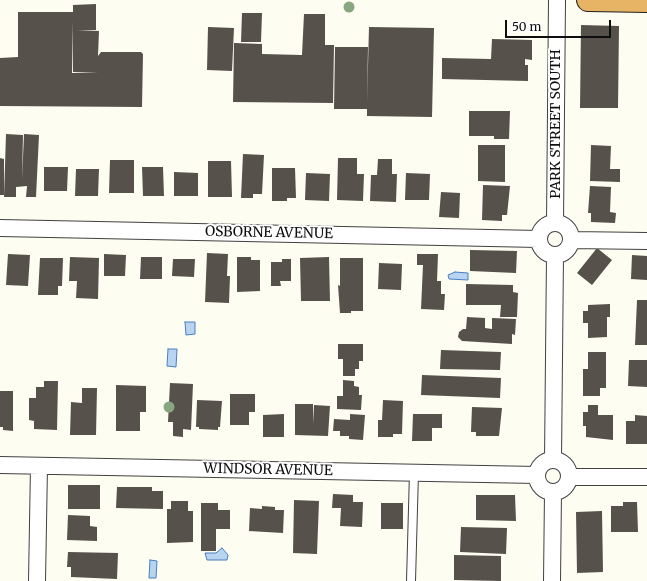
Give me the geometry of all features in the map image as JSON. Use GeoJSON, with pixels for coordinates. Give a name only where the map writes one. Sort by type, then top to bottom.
{"type":"FeatureCollection","features":[{"type":"Feature","properties":{"kind":"highway"},"geometry":{"type":"LineString","coordinates":[[588,0],[647,1]]}},
{"type":"Feature","properties":{"kind":"street","name":"PARK STREET SOUTH"},"geometry":{"type":"LineString","coordinates":[[555,223],[557,0]]}},
{"type":"Feature","properties":{"kind":"street"},"geometry":{"type":"LineString","coordinates":[[555,223],[566,227],[570,233],[571,240],[568,248],[562,254],[555,255],[548,254],[542,249],[539,239],[545,226],[555,223]]}},
{"type":"Feature","properties":{"kind":"street","name":"OSBORNE AVENUE"},"geometry":{"type":"LineString","coordinates":[[0,228],[539,239]]}},
{"type":"Feature","properties":{"kind":"street"},"geometry":{"type":"LineString","coordinates":[[571,240],[647,241]]}},
{"type":"Feature","properties":{"kind":"street"},"geometry":{"type":"LineString","coordinates":[[553,460],[555,255]]}},
{"type":"Feature","properties":{"kind":"street"},"geometry":{"type":"LineString","coordinates":[[553,460],[564,464],[568,470],[569,477],[567,485],[560,491],[553,492],[546,491],[540,486],[537,474],[543,464],[553,460]]}},
{"type":"Feature","properties":{"kind":"street","name":"WINDSOR AVENUE"},"geometry":{"type":"LineString","coordinates":[[0,465],[537,474]]}},
{"type":"Feature","properties":{"kind":"street"},"geometry":{"type":"LineString","coordinates":[[37,581],[39,466]]}},
{"type":"Feature","properties":{"kind":"street"},"geometry":{"type":"LineString","coordinates":[[569,477],[647,477]]}},
{"type":"Feature","properties":{"kind":"street"},"geometry":{"type":"LineString","coordinates":[[552,581],[553,492]]}},
{"type":"Feature","properties":{"kind":"lane"},"geometry":{"type":"LineString","coordinates":[[411,581],[414,472]]}},
{"type":"Feature","properties":{"kind":"water"},"geometry":{"type":"Polygon","coordinates":[[[455,272],[468,273],[468,280],[449,279],[448,275],[455,272]]]}},
{"type":"Feature","properties":{"kind":"water"},"geometry":{"type":"Polygon","coordinates":[[[185,322],[195,322],[195,334],[186,335],[185,322]]]}},
{"type":"Feature","properties":{"kind":"water"},"geometry":{"type":"Polygon","coordinates":[[[168,349],[177,349],[176,367],[167,366],[168,349]]]}},
{"type":"Feature","properties":{"kind":"water"},"geometry":{"type":"Polygon","coordinates":[[[222,548],[228,555],[227,560],[207,560],[205,553],[216,553],[222,548]]]}},
{"type":"Feature","properties":{"kind":"water"},"geometry":{"type":"Polygon","coordinates":[[[150,560],[157,561],[156,578],[149,578],[150,560]]]}},
{"type":"Feature","properties":{"kind":"building"},"geometry":{"type":"Polygon","coordinates":[[[96,4],[96,30],[77,30],[99,31],[98,56],[101,52],[141,52],[143,54],[142,107],[0,106],[0,58],[18,57],[18,12],[73,12],[73,5],[96,4]],[[73,21],[72,73],[98,73],[73,72],[73,21]]]}},
{"type":"Feature","properties":{"kind":"building"},"geometry":{"type":"Polygon","coordinates":[[[242,13],[262,13],[261,42],[241,42],[242,13]]]}},
{"type":"Feature","properties":{"kind":"building"},"geometry":{"type":"Polygon","coordinates":[[[304,14],[325,14],[325,45],[334,45],[333,103],[233,102],[234,43],[262,44],[262,54],[302,55],[304,14]]]}},
{"type":"Feature","properties":{"kind":"building"},"geometry":{"type":"Polygon","coordinates":[[[581,25],[619,26],[618,108],[580,108],[581,25]]]}},
{"type":"Feature","properties":{"kind":"building"},"geometry":{"type":"Polygon","coordinates":[[[208,27],[234,28],[232,71],[207,70],[208,27]]]}},
{"type":"Feature","properties":{"kind":"building"},"geometry":{"type":"Polygon","coordinates":[[[369,27],[434,28],[432,117],[367,116],[367,109],[334,109],[335,47],[368,47],[367,104],[369,27]]]}},
{"type":"Feature","properties":{"kind":"building"},"geometry":{"type":"Polygon","coordinates":[[[492,39],[532,40],[532,60],[525,59],[525,65],[528,65],[528,81],[442,79],[442,58],[491,59],[492,39]]]}},
{"type":"Feature","properties":{"kind":"building"},"geometry":{"type":"Polygon","coordinates":[[[469,111],[510,111],[509,139],[494,139],[494,136],[469,136],[469,111]]]}},
{"type":"Feature","properties":{"kind":"building"},"geometry":{"type":"Polygon","coordinates":[[[6,134],[23,135],[22,180],[24,134],[39,135],[36,197],[26,197],[27,186],[16,187],[16,197],[4,197],[6,134]]]}},
{"type":"Feature","properties":{"kind":"building"},"geometry":{"type":"Polygon","coordinates":[[[478,145],[505,145],[505,182],[478,181],[478,145]]]}},
{"type":"Feature","properties":{"kind":"building"},"geometry":{"type":"Polygon","coordinates":[[[591,145],[611,146],[610,169],[620,169],[620,182],[590,181],[591,145]]]}},
{"type":"Feature","properties":{"kind":"building"},"geometry":{"type":"Polygon","coordinates":[[[243,154],[264,155],[262,194],[253,194],[253,198],[241,198],[243,154]]]}},
{"type":"Feature","properties":{"kind":"building"},"geometry":{"type":"Polygon","coordinates":[[[0,158],[4,159],[4,195],[0,195],[0,158]]]}},
{"type":"Feature","properties":{"kind":"building"},"geometry":{"type":"Polygon","coordinates":[[[338,158],[357,158],[357,174],[364,174],[363,201],[337,200],[338,158]]]}},
{"type":"Feature","properties":{"kind":"building"},"geometry":{"type":"Polygon","coordinates":[[[378,159],[392,159],[392,174],[397,174],[396,202],[370,201],[371,175],[377,175],[378,159]]]}},
{"type":"Feature","properties":{"kind":"building"},"geometry":{"type":"Polygon","coordinates":[[[110,160],[134,160],[134,193],[109,193],[110,160]]]}},
{"type":"Feature","properties":{"kind":"building"},"geometry":{"type":"Polygon","coordinates":[[[208,161],[231,161],[232,197],[208,197],[208,161]]]}},
{"type":"Feature","properties":{"kind":"building"},"geometry":{"type":"Polygon","coordinates":[[[44,167],[68,167],[67,191],[44,191],[44,167]]]}},
{"type":"Feature","properties":{"kind":"building"},"geometry":{"type":"Polygon","coordinates":[[[142,167],[163,167],[164,196],[143,196],[142,167]]]}},
{"type":"Feature","properties":{"kind":"building"},"geometry":{"type":"Polygon","coordinates":[[[272,168],[295,168],[296,198],[287,198],[287,201],[272,201],[272,168]]]}},
{"type":"Feature","properties":{"kind":"building"},"geometry":{"type":"Polygon","coordinates":[[[76,169],[99,169],[98,196],[75,196],[76,169]]]}},
{"type":"Feature","properties":{"kind":"building"},"geometry":{"type":"Polygon","coordinates":[[[174,172],[198,173],[198,196],[174,196],[174,172]]]}},
{"type":"Feature","properties":{"kind":"building"},"geometry":{"type":"Polygon","coordinates":[[[306,173],[330,174],[329,201],[305,200],[306,173]]]}},
{"type":"Feature","properties":{"kind":"building"},"geometry":{"type":"Polygon","coordinates":[[[406,173],[430,174],[429,200],[405,200],[406,173]]]}},
{"type":"Feature","properties":{"kind":"building"},"geometry":{"type":"Polygon","coordinates":[[[483,185],[510,186],[507,215],[502,215],[502,221],[482,220],[483,185]]]}},
{"type":"Feature","properties":{"kind":"building"},"geometry":{"type":"Polygon","coordinates":[[[590,186],[611,187],[610,212],[616,213],[615,223],[591,222],[591,213],[588,213],[590,186]]]}},
{"type":"Feature","properties":{"kind":"building"},"geometry":{"type":"Polygon","coordinates":[[[441,192],[460,193],[459,218],[439,217],[441,192]]]}},
{"type":"Feature","properties":{"kind":"building"},"geometry":{"type":"Polygon","coordinates":[[[597,248],[612,260],[592,285],[577,273],[597,248]]]}},
{"type":"Feature","properties":{"kind":"building"},"geometry":{"type":"Polygon","coordinates":[[[470,250],[517,251],[516,273],[470,271],[470,250]]]}},
{"type":"Feature","properties":{"kind":"building"},"geometry":{"type":"Polygon","coordinates":[[[207,253],[228,254],[227,276],[230,276],[229,303],[205,302],[207,253]]]}},
{"type":"Feature","properties":{"kind":"building"},"geometry":{"type":"Polygon","coordinates":[[[8,254],[30,255],[28,286],[6,285],[8,254]]]}},
{"type":"Feature","properties":{"kind":"building"},"geometry":{"type":"Polygon","coordinates":[[[104,254],[126,255],[125,276],[104,276],[104,254]]]}},
{"type":"Feature","properties":{"kind":"building"},"geometry":{"type":"Polygon","coordinates":[[[417,254],[438,254],[437,281],[441,281],[441,294],[445,294],[444,310],[421,309],[423,265],[417,265],[417,254]]]}},
{"type":"Feature","properties":{"kind":"building"},"geometry":{"type":"Polygon","coordinates":[[[632,255],[647,256],[647,280],[631,279],[632,255]]]}},
{"type":"Feature","properties":{"kind":"building"},"geometry":{"type":"Polygon","coordinates":[[[70,257],[99,258],[98,299],[76,298],[77,281],[69,281],[70,257]]]}},
{"type":"Feature","properties":{"kind":"building"},"geometry":{"type":"Polygon","coordinates":[[[141,257],[162,257],[162,279],[140,279],[141,257]]]}},
{"type":"Feature","properties":{"kind":"building"},"geometry":{"type":"Polygon","coordinates":[[[237,257],[251,257],[251,260],[260,260],[260,291],[237,292],[237,257]]]}},
{"type":"Feature","properties":{"kind":"building"},"geometry":{"type":"Polygon","coordinates":[[[329,257],[330,301],[301,301],[300,258],[329,257]]]}},
{"type":"Feature","properties":{"kind":"building"},"geometry":{"type":"Polygon","coordinates":[[[40,258],[63,258],[62,286],[58,286],[58,295],[38,295],[40,258]]]}},
{"type":"Feature","properties":{"kind":"building"},"geometry":{"type":"Polygon","coordinates":[[[340,258],[363,258],[363,311],[340,313],[338,285],[340,286],[340,258]]]}},
{"type":"Feature","properties":{"kind":"building"},"geometry":{"type":"Polygon","coordinates":[[[173,259],[195,259],[194,277],[172,276],[173,259]]]}},
{"type":"Feature","properties":{"kind":"building"},"geometry":{"type":"Polygon","coordinates":[[[282,259],[291,259],[291,281],[280,281],[281,286],[271,286],[271,262],[282,262],[282,259]]]}},
{"type":"Feature","properties":{"kind":"building"},"geometry":{"type":"Polygon","coordinates":[[[379,263],[402,264],[401,290],[378,289],[379,263]]]}},
{"type":"Feature","properties":{"kind":"building"},"geometry":{"type":"Polygon","coordinates":[[[466,284],[513,285],[513,292],[518,293],[517,317],[500,317],[501,305],[466,305],[466,284]]]}},
{"type":"Feature","properties":{"kind":"building"},"geometry":{"type":"Polygon","coordinates":[[[637,300],[647,300],[647,345],[635,345],[637,300]]]}},
{"type":"Feature","properties":{"kind":"building"},"geometry":{"type":"Polygon","coordinates":[[[610,304],[610,317],[607,317],[607,337],[588,338],[588,323],[583,323],[583,311],[588,311],[588,305],[610,304]]]}},
{"type":"Feature","properties":{"kind":"building"},"geometry":{"type":"Polygon","coordinates":[[[467,317],[485,318],[485,328],[492,329],[492,318],[516,319],[515,335],[512,334],[512,344],[462,341],[458,337],[459,332],[466,329],[467,317]]]}},
{"type":"Feature","properties":{"kind":"building"},"geometry":{"type":"Polygon","coordinates":[[[338,344],[363,344],[363,361],[359,361],[359,369],[355,369],[355,376],[343,376],[343,359],[338,359],[338,344]]]}},
{"type":"Feature","properties":{"kind":"building"},"geometry":{"type":"Polygon","coordinates":[[[441,350],[501,352],[500,370],[440,369],[441,350]]]}},
{"type":"Feature","properties":{"kind":"building"},"geometry":{"type":"Polygon","coordinates":[[[588,352],[606,352],[606,388],[600,388],[600,396],[583,396],[583,369],[588,369],[588,352]]]}},
{"type":"Feature","properties":{"kind":"building"},"geometry":{"type":"Polygon","coordinates":[[[629,360],[647,360],[647,387],[628,386],[629,360]]]}},
{"type":"Feature","properties":{"kind":"building"},"geometry":{"type":"Polygon","coordinates":[[[422,375],[501,378],[500,398],[421,395],[422,375]]]}},
{"type":"Feature","properties":{"kind":"building"},"geometry":{"type":"Polygon","coordinates":[[[343,380],[354,381],[354,386],[359,387],[359,395],[362,395],[361,410],[337,409],[337,396],[343,396],[343,380]]]}},
{"type":"Feature","properties":{"kind":"building"},"geometry":{"type":"Polygon","coordinates":[[[44,381],[58,381],[57,430],[34,429],[34,421],[29,420],[29,398],[36,398],[36,387],[44,387],[44,381]]]}},
{"type":"Feature","properties":{"kind":"building"},"geometry":{"type":"Polygon","coordinates":[[[170,383],[193,384],[191,430],[183,429],[183,437],[173,436],[173,422],[168,422],[170,383]]]}},
{"type":"Feature","properties":{"kind":"building"},"geometry":{"type":"Polygon","coordinates":[[[116,385],[146,386],[146,412],[140,412],[140,431],[116,431],[116,385]]]}},
{"type":"Feature","properties":{"kind":"building"},"geometry":{"type":"Polygon","coordinates":[[[82,388],[97,388],[96,435],[70,435],[71,402],[82,403],[82,388]]]}},
{"type":"Feature","properties":{"kind":"building"},"geometry":{"type":"Polygon","coordinates":[[[0,391],[13,391],[13,431],[3,430],[3,427],[0,427],[0,391]]]}},
{"type":"Feature","properties":{"kind":"building"},"geometry":{"type":"Polygon","coordinates":[[[230,394],[255,394],[255,412],[249,412],[249,425],[230,425],[230,394]]]}},
{"type":"Feature","properties":{"kind":"building"},"geometry":{"type":"Polygon","coordinates":[[[197,400],[222,401],[220,427],[218,427],[218,430],[199,429],[199,427],[196,427],[197,400]]]}},
{"type":"Feature","properties":{"kind":"building"},"geometry":{"type":"Polygon","coordinates":[[[383,400],[403,401],[402,434],[393,434],[393,437],[378,437],[378,420],[382,420],[383,400]]]}},
{"type":"Feature","properties":{"kind":"building"},"geometry":{"type":"Polygon","coordinates":[[[295,404],[313,404],[313,424],[314,405],[330,406],[328,436],[295,435],[295,404]]]}},
{"type":"Feature","properties":{"kind":"building"},"geometry":{"type":"Polygon","coordinates":[[[588,405],[598,405],[598,415],[613,415],[613,440],[586,437],[586,426],[583,426],[583,412],[588,412],[588,405]]]}},
{"type":"Feature","properties":{"kind":"building"},"geometry":{"type":"Polygon","coordinates":[[[472,407],[502,408],[499,436],[476,436],[476,432],[471,432],[472,407]]]}},
{"type":"Feature","properties":{"kind":"building"},"geometry":{"type":"Polygon","coordinates":[[[284,414],[284,437],[263,437],[263,415],[284,414]]]}},
{"type":"Feature","properties":{"kind":"building"},"geometry":{"type":"Polygon","coordinates":[[[350,414],[365,415],[363,440],[349,439],[349,436],[340,436],[340,431],[333,431],[334,419],[350,420],[350,414]]]}},
{"type":"Feature","properties":{"kind":"building"},"geometry":{"type":"Polygon","coordinates":[[[413,414],[442,414],[442,428],[432,428],[432,441],[412,441],[413,414]]]}},
{"type":"Feature","properties":{"kind":"building"},"geometry":{"type":"Polygon","coordinates":[[[635,415],[647,416],[647,444],[626,444],[626,421],[635,421],[635,415]]]}},
{"type":"Feature","properties":{"kind":"building"},"geometry":{"type":"Polygon","coordinates":[[[68,485],[100,485],[100,509],[68,509],[68,485]]]}},
{"type":"Feature","properties":{"kind":"building"},"geometry":{"type":"Polygon","coordinates":[[[117,487],[152,487],[152,491],[163,491],[163,509],[116,508],[117,487]]]}},
{"type":"Feature","properties":{"kind":"building"},"geometry":{"type":"Polygon","coordinates":[[[333,494],[353,495],[353,502],[363,502],[362,527],[340,526],[341,508],[332,508],[333,494]]]}},
{"type":"Feature","properties":{"kind":"building"},"geometry":{"type":"Polygon","coordinates":[[[476,495],[515,495],[516,521],[476,520],[476,495]]]}},
{"type":"Feature","properties":{"kind":"building"},"geometry":{"type":"Polygon","coordinates":[[[294,500],[319,501],[317,554],[293,553],[294,500]]]}},
{"type":"Feature","properties":{"kind":"building"},"geometry":{"type":"Polygon","coordinates":[[[171,501],[188,501],[188,511],[193,511],[193,542],[167,543],[167,509],[171,509],[171,501]]]}},
{"type":"Feature","properties":{"kind":"building"},"geometry":{"type":"Polygon","coordinates":[[[623,502],[637,502],[638,532],[611,532],[611,506],[623,506],[623,502]]]}},
{"type":"Feature","properties":{"kind":"building"},"geometry":{"type":"Polygon","coordinates":[[[201,503],[218,503],[218,510],[230,510],[230,529],[216,529],[216,551],[201,551],[201,503]]]}},
{"type":"Feature","properties":{"kind":"building"},"geometry":{"type":"Polygon","coordinates":[[[381,503],[403,503],[403,529],[381,529],[381,503]]]}},
{"type":"Feature","properties":{"kind":"building"},"geometry":{"type":"Polygon","coordinates":[[[262,506],[275,507],[275,510],[284,510],[283,533],[249,531],[250,508],[262,509],[262,506]]]}},
{"type":"Feature","properties":{"kind":"building"},"geometry":{"type":"Polygon","coordinates":[[[602,511],[603,572],[577,573],[576,512],[602,511]]]}},
{"type":"Feature","properties":{"kind":"building"},"geometry":{"type":"Polygon","coordinates":[[[68,515],[90,516],[90,526],[97,527],[97,541],[67,540],[68,515]]]}},
{"type":"Feature","properties":{"kind":"building"},"geometry":{"type":"Polygon","coordinates":[[[461,527],[507,528],[506,554],[460,552],[461,527]]]}},
{"type":"Feature","properties":{"kind":"building"},"geometry":{"type":"Polygon","coordinates":[[[68,552],[118,553],[117,579],[71,577],[71,567],[67,567],[68,552]]]}},
{"type":"Feature","properties":{"kind":"building"},"geometry":{"type":"Polygon","coordinates":[[[454,555],[501,556],[501,581],[454,580],[454,555]]]}}]}
